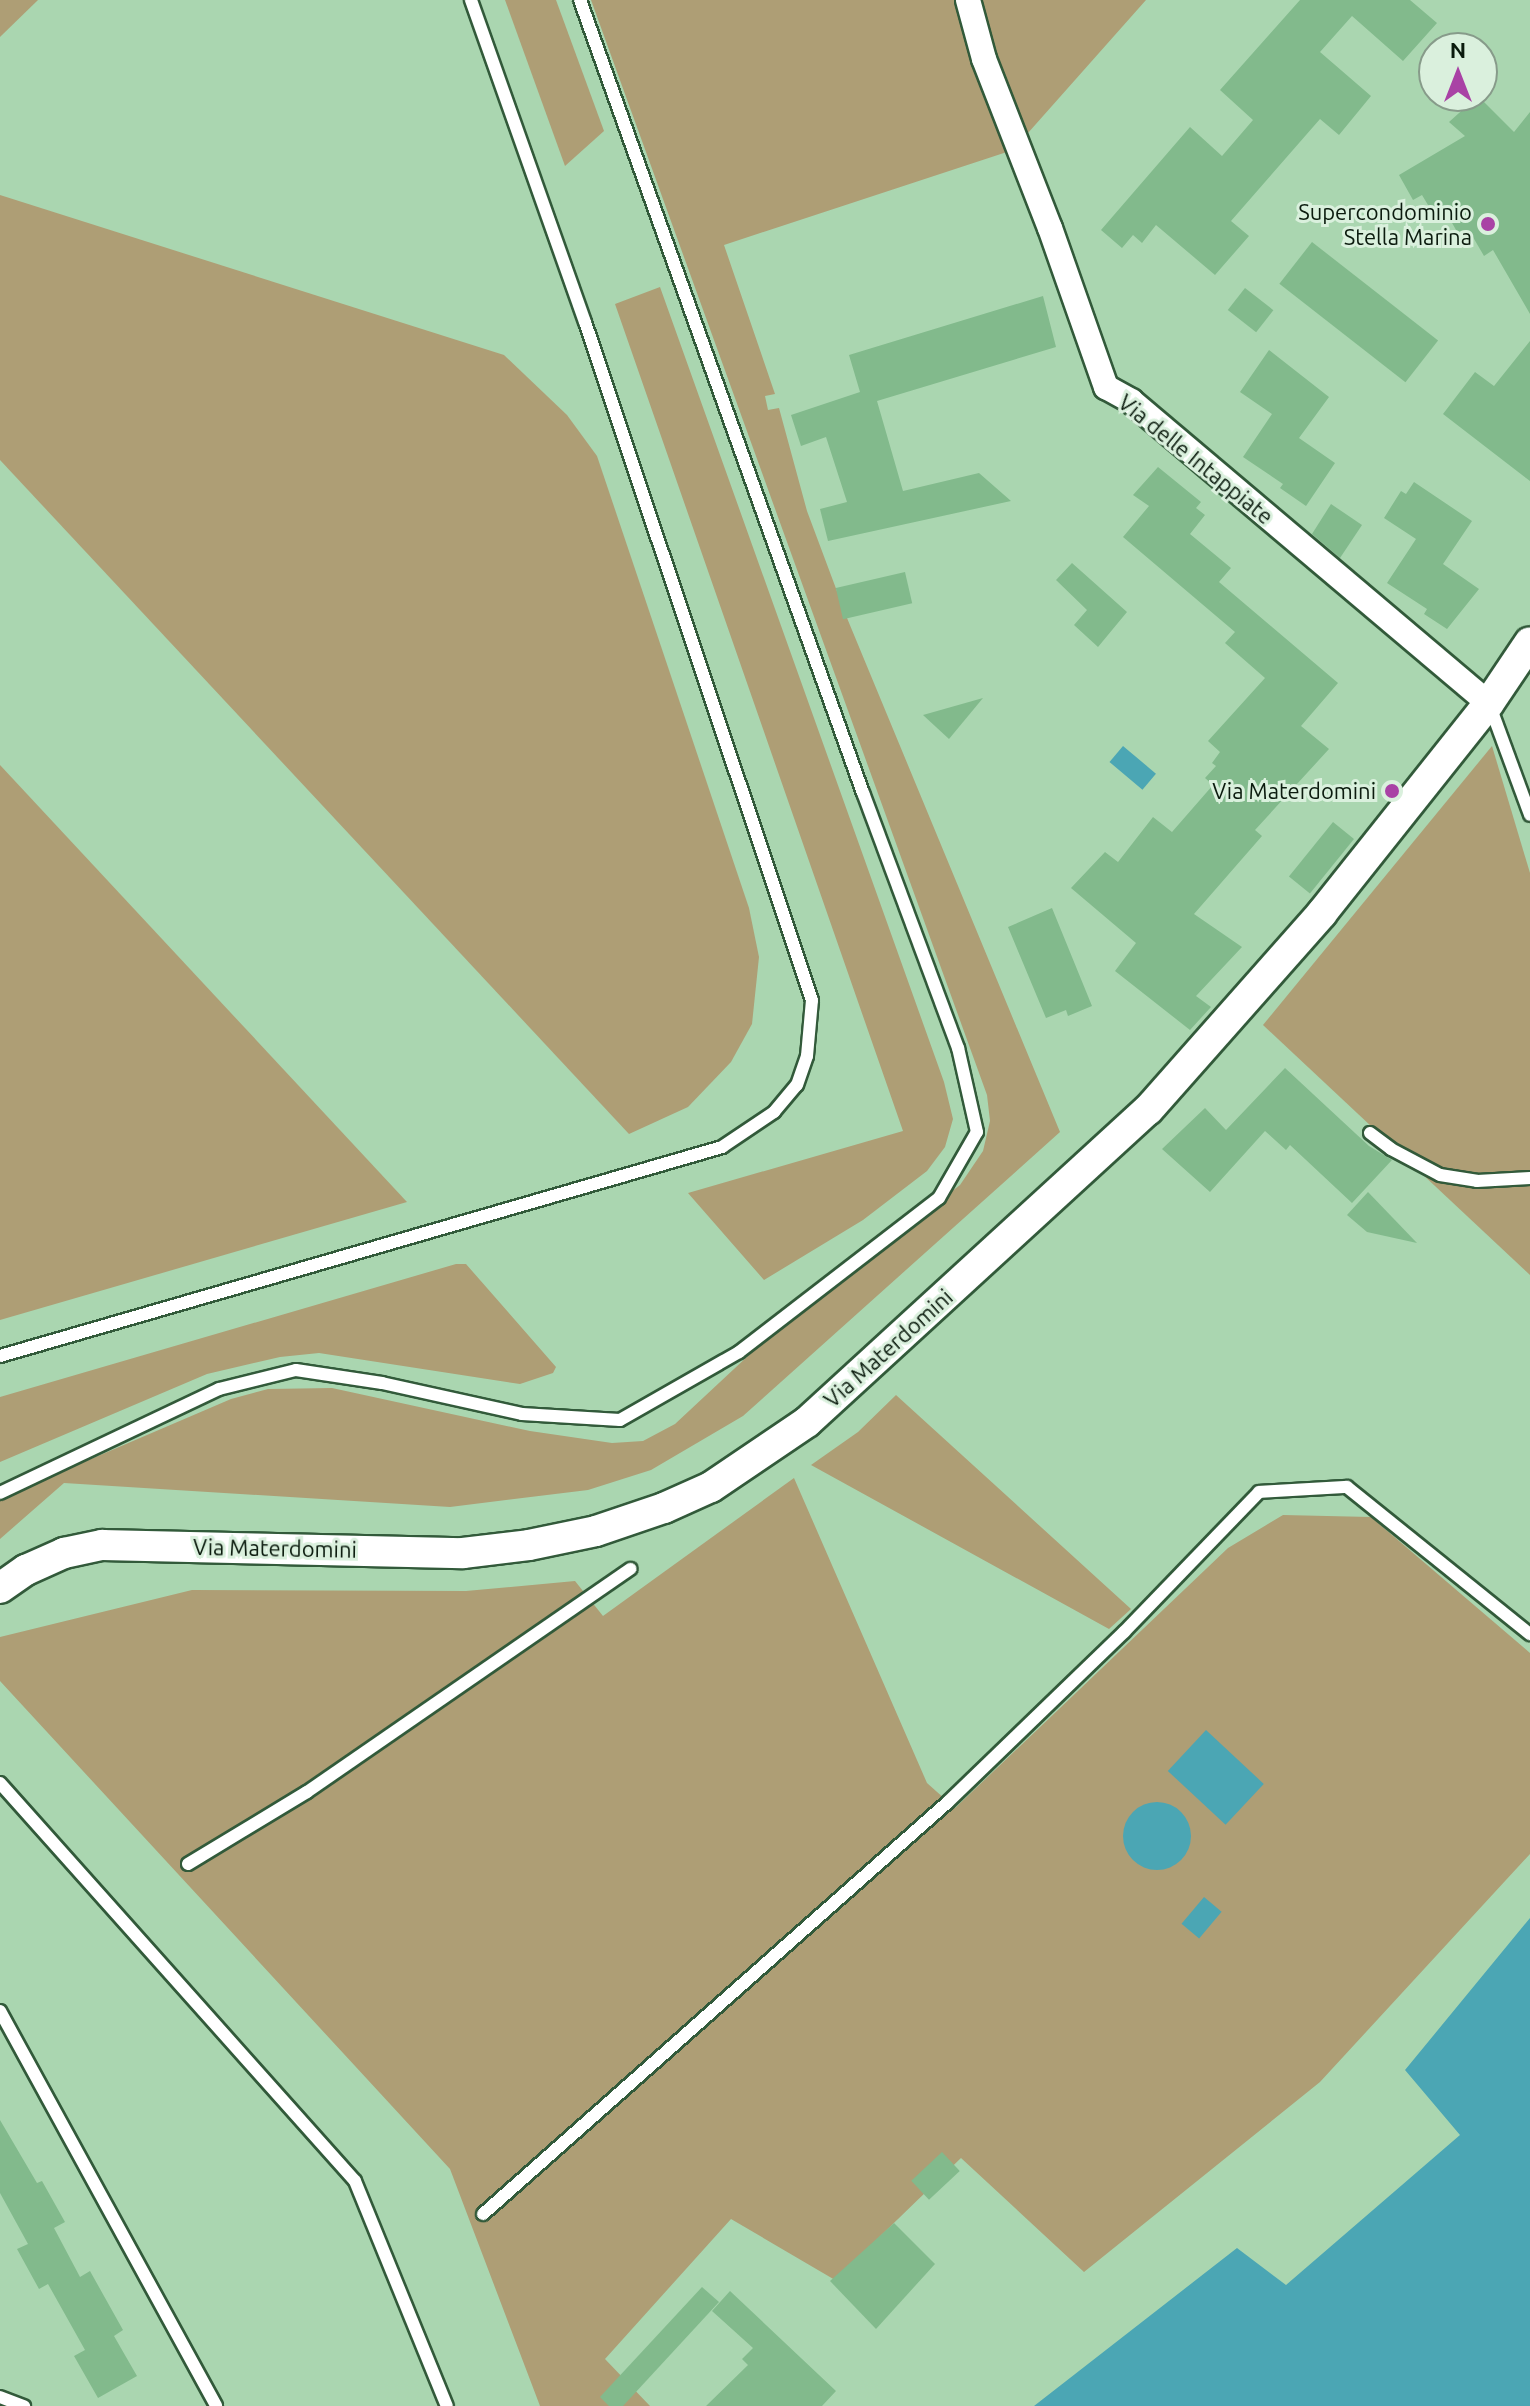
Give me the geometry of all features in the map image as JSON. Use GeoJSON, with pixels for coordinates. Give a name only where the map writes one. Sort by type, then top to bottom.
{"type":"FeatureCollection","features":[{"type":"Feature","properties":{"kind":"street","name":"Via delle Intappiate"},"geometry":{"type":"LineString","coordinates":[[968,0],[984,59],[1050,228],[1106,387],[1131,401],[1489,703]]}},
{"type":"Feature","properties":{"kind":"street","name":"Via Materdomini"},"geometry":{"type":"LineString","coordinates":[[0,1588],[26,1570],[64,1553],[102,1545],[463,1553],[529,1545],[596,1531],[664,1508],[711,1487],[807,1422],[1148,1110],[1322,913],[1489,703],[1530,642]]}},
{"type":"Feature","properties":{"kind":"lane"},"geometry":{"type":"LineString","coordinates":[[0,1356],[722,1147],[774,1112],[797,1085],[807,1056],[812,1000],[585,322],[471,0]]}},
{"type":"Feature","properties":{"kind":"lane"},"geometry":{"type":"LineString","coordinates":[[0,1493],[106,1439],[219,1389],[296,1370],[382,1383],[522,1414],[620,1420],[739,1352],[939,1198],[977,1132],[958,1048],[863,793],[580,0]]}},
{"type":"Feature","properties":{"kind":"lane"},"geometry":{"type":"LineString","coordinates":[[1489,703],[1530,815]]}},
{"type":"Feature","properties":{"kind":"lane"},"geometry":{"type":"LineString","coordinates":[[1370,1133],[1391,1149],[1440,1175],[1477,1181],[1530,1178]]}},
{"type":"Feature","properties":{"kind":"lane"},"geometry":{"type":"LineString","coordinates":[[483,2214],[948,1802],[1124,1632],[1259,1492],[1347,1487],[1530,1634]]}},
{"type":"Feature","properties":{"kind":"lane"},"geometry":{"type":"LineString","coordinates":[[188,1864],[307,1792],[630,1569]]}},
{"type":"Feature","properties":{"kind":"lane"},"geometry":{"type":"LineString","coordinates":[[0,1783],[355,2181],[447,2406]]}},
{"type":"Feature","properties":{"kind":"lane"},"geometry":{"type":"LineString","coordinates":[[0,2011],[216,2406]]}},
{"type":"Feature","properties":{"kind":"lane"},"geometry":{"type":"LineString","coordinates":[[0,2397],[24,2406]]}},
{"type":"Feature","properties":{"kind":"shaded area"},"geometry":{"type":"Polygon","coordinates":[[[0,0],[38,0],[0,37],[0,0]]]}},
{"type":"Feature","properties":{"kind":"shaded area"},"geometry":{"type":"Polygon","coordinates":[[[505,0],[556,0],[604,131],[565,166],[505,0]]]}},
{"type":"Feature","properties":{"kind":"shaded area"},"geometry":{"type":"Polygon","coordinates":[[[591,0],[1146,0],[1013,150],[724,245],[775,394],[765,396],[768,410],[779,408],[807,511],[847,618],[1060,1132],[743,1416],[651,1470],[588,1490],[450,1507],[64,1483],[0,1539],[0,1498],[231,1399],[268,1389],[332,1388],[530,1431],[612,1443],[643,1441],[675,1424],[793,1314],[960,1185],[983,1151],[990,1121],[987,1095],[591,0]]]}},
{"type":"Feature","properties":{"kind":"shaded area"},"geometry":{"type":"Polygon","coordinates":[[[0,195],[504,355],[567,415],[597,456],[749,908],[759,957],[752,1024],[731,1062],[688,1107],[629,1134],[0,460],[0,195]]]}},
{"type":"Feature","properties":{"kind":"shaded area"},"geometry":{"type":"Polygon","coordinates":[[[660,287],[944,1082],[953,1119],[945,1147],[927,1171],[863,1220],[764,1280],[688,1193],[903,1131],[615,304],[660,287]]]}},
{"type":"Feature","properties":{"kind":"shaded area"},"geometry":{"type":"Polygon","coordinates":[[[1492,746],[1530,873],[1530,1275],[1263,1025],[1492,746]]]}},
{"type":"Feature","properties":{"kind":"shaded area"},"geometry":{"type":"Polygon","coordinates":[[[0,765],[407,1202],[0,1320],[0,765]]]}},
{"type":"Feature","properties":{"kind":"shaded area"},"geometry":{"type":"Polygon","coordinates":[[[456,1264],[466,1264],[556,1367],[553,1373],[520,1384],[319,1353],[280,1357],[207,1374],[0,1462],[0,1397],[456,1264]]]}},
{"type":"Feature","properties":{"kind":"shaded area"},"geometry":{"type":"Polygon","coordinates":[[[896,1395],[1131,1609],[1109,1629],[811,1465],[858,1432],[896,1395]]]}},
{"type":"Feature","properties":{"kind":"shaded area"},"geometry":{"type":"Polygon","coordinates":[[[794,1478],[927,1783],[955,1808],[1228,1548],[1283,1515],[1371,1517],[1530,1653],[1530,1854],[1320,2082],[1084,2272],[961,2158],[835,2280],[731,2219],[605,2359],[650,2406],[540,2406],[450,2169],[0,1681],[0,1637],[192,1590],[466,1591],[575,1581],[603,1616],[794,1478]]]}},
{"type":"Feature","properties":{"kind":"water"},"geometry":{"type":"Polygon","coordinates":[[[1123,746],[1156,774],[1142,790],[1110,762],[1123,746]]]}},
{"type":"Feature","properties":{"kind":"water"},"geometry":{"type":"Polygon","coordinates":[[[1206,1730],[1264,1784],[1226,1825],[1168,1771],[1206,1730]]]}},
{"type":"Feature","properties":{"kind":"water"},"geometry":{"type":"Polygon","coordinates":[[[1157,1802],[1181,1812],[1191,1836],[1181,1860],[1157,1870],[1133,1860],[1123,1836],[1133,1812],[1157,1802]]]}},
{"type":"Feature","properties":{"kind":"water"},"geometry":{"type":"Polygon","coordinates":[[[1204,1897],[1222,1912],[1199,1939],[1182,1924],[1204,1897]]]}},
{"type":"Feature","properties":{"kind":"water"},"geometry":{"type":"Polygon","coordinates":[[[1530,1918],[1530,2406],[1034,2406],[1237,2248],[1286,2285],[1460,2135],[1405,2070],[1530,1918]]]}},
{"type":"Feature","properties":{"kind":"building"},"geometry":{"type":"Polygon","coordinates":[[[1300,0],[1410,0],[1437,23],[1429,32],[1418,32],[1418,44],[1403,61],[1352,16],[1320,52],[1371,96],[1339,135],[1320,119],[1231,221],[1249,236],[1215,275],[1156,225],[1142,243],[1133,235],[1122,248],[1101,230],[1190,127],[1222,156],[1253,120],[1220,90],[1300,0]]]}},
{"type":"Feature","properties":{"kind":"building"},"geometry":{"type":"Polygon","coordinates":[[[1460,112],[1494,112],[1514,132],[1530,112],[1530,314],[1493,250],[1484,256],[1470,232],[1460,237],[1447,214],[1437,220],[1422,195],[1413,200],[1399,175],[1465,136],[1449,122],[1460,112]]]}},
{"type":"Feature","properties":{"kind":"building"},"geometry":{"type":"Polygon","coordinates":[[[1312,242],[1438,341],[1405,382],[1279,284],[1312,242]]]}},
{"type":"Feature","properties":{"kind":"building"},"geometry":{"type":"Polygon","coordinates":[[[1245,288],[1273,310],[1256,332],[1228,310],[1245,288]]]}},
{"type":"Feature","properties":{"kind":"building"},"geometry":{"type":"Polygon","coordinates":[[[1043,296],[1056,347],[877,401],[903,491],[979,473],[1011,501],[828,541],[820,509],[847,502],[826,437],[801,446],[791,415],[860,392],[849,355],[1043,296]]]}},
{"type":"Feature","properties":{"kind":"building"},"geometry":{"type":"Polygon","coordinates":[[[1530,341],[1530,481],[1443,414],[1475,372],[1494,386],[1530,341]]]}},
{"type":"Feature","properties":{"kind":"building"},"geometry":{"type":"Polygon","coordinates":[[[1269,350],[1329,397],[1299,438],[1335,463],[1306,506],[1280,488],[1283,484],[1243,457],[1272,414],[1240,392],[1269,350]]]}},
{"type":"Feature","properties":{"kind":"building"},"geometry":{"type":"Polygon","coordinates":[[[1158,467],[1201,502],[1196,508],[1205,515],[1190,534],[1231,568],[1219,582],[1338,683],[1301,726],[1329,749],[1255,830],[1262,836],[1194,914],[1242,947],[1196,996],[1211,1007],[1190,1030],[1115,971],[1136,943],[1071,888],[1105,852],[1118,862],[1153,817],[1172,832],[1213,785],[1205,778],[1216,766],[1212,763],[1220,752],[1208,741],[1265,678],[1225,643],[1235,632],[1123,537],[1149,506],[1133,495],[1158,467]]]}},
{"type":"Feature","properties":{"kind":"building"},"geometry":{"type":"Polygon","coordinates":[[[1414,482],[1472,521],[1443,564],[1479,589],[1447,629],[1424,614],[1427,609],[1387,583],[1416,539],[1384,518],[1401,491],[1406,494],[1414,482]]]}},
{"type":"Feature","properties":{"kind":"building"},"geometry":{"type":"Polygon","coordinates":[[[1331,504],[1362,525],[1340,558],[1312,534],[1331,504]]]}},
{"type":"Feature","properties":{"kind":"building"},"geometry":{"type":"Polygon","coordinates":[[[1072,563],[1127,612],[1098,647],[1074,625],[1087,610],[1056,580],[1072,563]]]}},
{"type":"Feature","properties":{"kind":"building"},"geometry":{"type":"Polygon","coordinates":[[[905,572],[912,603],[843,619],[836,588],[905,572]]]}},
{"type":"Feature","properties":{"kind":"building"},"geometry":{"type":"Polygon","coordinates":[[[983,698],[949,739],[923,715],[983,698]]]}},
{"type":"Feature","properties":{"kind":"building"},"geometry":{"type":"Polygon","coordinates":[[[1333,822],[1354,839],[1310,893],[1289,876],[1333,822]]]}},
{"type":"Feature","properties":{"kind":"building"},"geometry":{"type":"Polygon","coordinates":[[[1052,908],[1092,1006],[1068,1016],[1066,1010],[1046,1018],[1008,927],[1052,908]]]}},
{"type":"Feature","properties":{"kind":"building"},"geometry":{"type":"Polygon","coordinates":[[[1285,1068],[1369,1146],[1392,1160],[1352,1203],[1290,1145],[1286,1150],[1265,1131],[1210,1192],[1162,1149],[1205,1108],[1226,1130],[1285,1068]]]}},
{"type":"Feature","properties":{"kind":"building"},"geometry":{"type":"Polygon","coordinates":[[[1368,1192],[1417,1243],[1367,1232],[1347,1215],[1368,1192]]]}},
{"type":"Feature","properties":{"kind":"building"},"geometry":{"type":"Polygon","coordinates":[[[0,2120],[37,2183],[42,2181],[65,2222],[54,2228],[80,2277],[90,2271],[123,2330],[114,2336],[137,2376],[98,2398],[74,2356],[85,2350],[48,2284],[39,2289],[17,2249],[28,2244],[0,2193],[0,2120]]]}},
{"type":"Feature","properties":{"kind":"building"},"geometry":{"type":"Polygon","coordinates":[[[942,2152],[960,2171],[929,2200],[911,2181],[942,2152]]]}},
{"type":"Feature","properties":{"kind":"building"},"geometry":{"type":"Polygon","coordinates":[[[894,2223],[935,2264],[876,2329],[830,2281],[894,2223]]]}},
{"type":"Feature","properties":{"kind":"building"},"geometry":{"type":"Polygon","coordinates":[[[702,2287],[719,2302],[623,2406],[609,2406],[600,2397],[702,2287]]]}},
{"type":"Feature","properties":{"kind":"building"},"geometry":{"type":"Polygon","coordinates":[[[730,2291],[836,2391],[822,2406],[706,2406],[748,2365],[742,2359],[753,2348],[712,2311],[730,2291]]]}},
{"type":"Feature","properties":{"kind":"place","name":"Supercondominio Stella Marina"},"geometry":{"type":"Point","coordinates":[1488,224]}},
{"type":"Feature","properties":{"kind":"place","name":"Via Materdomini"},"geometry":{"type":"Point","coordinates":[1392,791]}}]}
